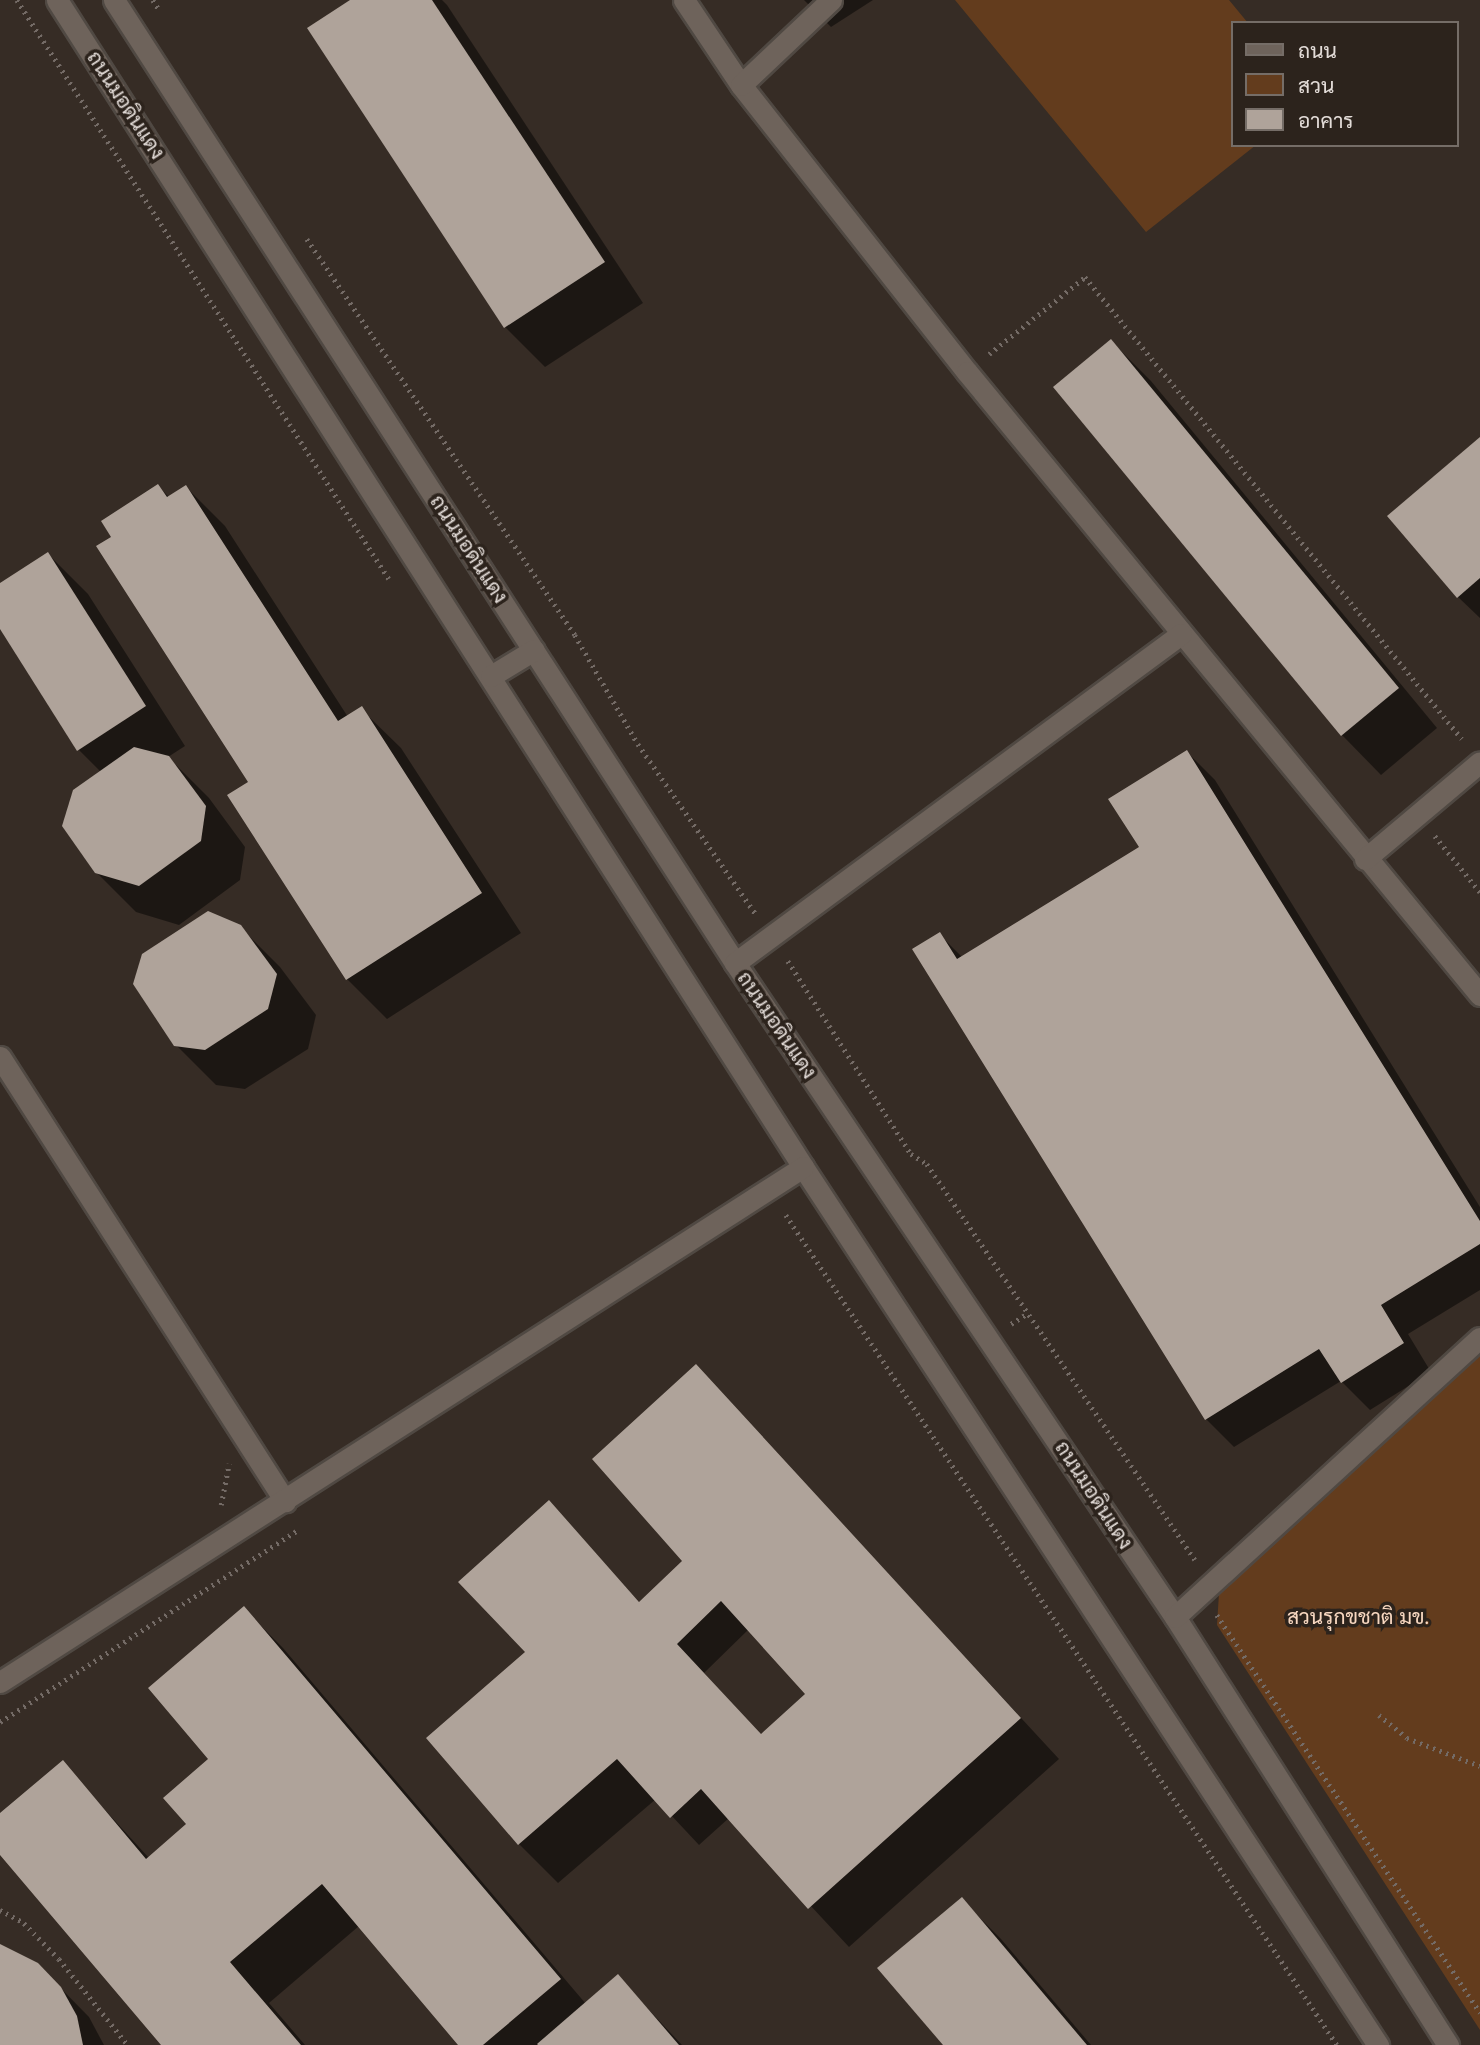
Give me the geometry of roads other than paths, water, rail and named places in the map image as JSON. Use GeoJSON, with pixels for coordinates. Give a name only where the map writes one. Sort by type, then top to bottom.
{"type":"FeatureCollection","features":[{"type":"Feature","properties":{"kind":"street","name":"ถนนมอดินแดง"},"geometry":{"type":"LineString","coordinates":[[57,0],[803,1167],[1378,2045]]}},
{"type":"Feature","properties":{"kind":"street","name":"ถนนมอดินแดง"},"geometry":{"type":"LineString","coordinates":[[114,0],[735,963],[1175,1617],[1448,2045]]}},
{"type":"Feature","properties":{"kind":"street"},"geometry":{"type":"LineString","coordinates":[[684,0],[741,85],[967,372],[1365,859],[1480,995]]}},
{"type":"Feature","properties":{"kind":"street"},"geometry":{"type":"LineString","coordinates":[[741,85],[831,0]]}},
{"type":"Feature","properties":{"kind":"street"},"geometry":{"type":"LineString","coordinates":[[735,963],[1181,634]]}},
{"type":"Feature","properties":{"kind":"street"},"geometry":{"type":"LineString","coordinates":[[491,676],[534,650]]}},
{"type":"Feature","properties":{"kind":"street"},"geometry":{"type":"LineString","coordinates":[[1365,859],[1476,756]]}},
{"type":"Feature","properties":{"kind":"street"},"geometry":{"type":"LineString","coordinates":[[0,1058],[285,1501]]}},
{"type":"Feature","properties":{"kind":"street"},"geometry":{"type":"LineString","coordinates":[[0,1682],[803,1167]]}},
{"type":"Feature","properties":{"kind":"street"},"geometry":{"type":"LineString","coordinates":[[1175,1617],[1480,1338]]}},
{"type":"Feature","properties":{"kind":"park label","name":"สวนรุกขชาติ มข."},"geometry":{"type":"Point","coordinates":[1358,1617]}}]}
